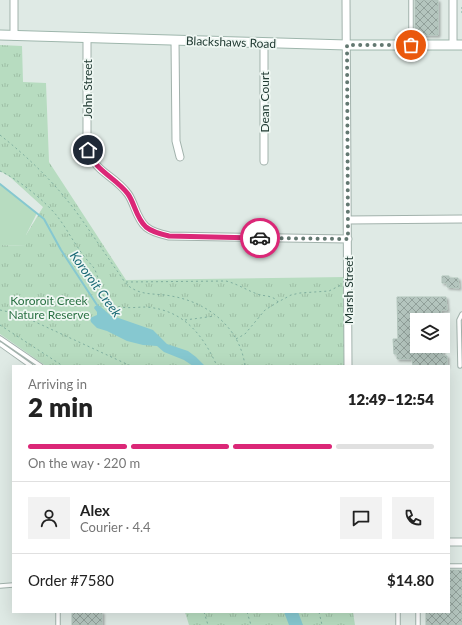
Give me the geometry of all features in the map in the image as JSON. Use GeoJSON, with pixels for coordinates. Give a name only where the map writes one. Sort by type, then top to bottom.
{"type":"FeatureCollection","features":[{"type":"Feature","properties":{"kind":"main road","name":"Blackshaws Road"},"geometry":{"type":"LineString","coordinates":[[0,35],[347,45],[458,45]]}},
{"type":"Feature","properties":{"kind":"street"},"geometry":{"type":"LineString","coordinates":[[14,0],[14,36]]}},
{"type":"Feature","properties":{"kind":"street","name":"Marsh Street"},"geometry":{"type":"LineString","coordinates":[[346,0],[348,365]]}},
{"type":"Feature","properties":{"kind":"street"},"geometry":{"type":"LineString","coordinates":[[453,0],[458,45]]}},
{"type":"Feature","properties":{"kind":"street","name":"John Street"},"geometry":{"type":"LineString","coordinates":[[87,38],[87,142],[90,156],[98,168],[115,180],[129,195],[138,215],[146,226],[159,234],[169,236],[348,239]]}},
{"type":"Feature","properties":{"kind":"street"},"geometry":{"type":"LineString","coordinates":[[175,40],[176,141],[180,157]]}},
{"type":"Feature","properties":{"kind":"street","name":"Dean Court"},"geometry":{"type":"LineString","coordinates":[[264,43],[264,161]]}},
{"type":"Feature","properties":{"kind":"street"},"geometry":{"type":"LineString","coordinates":[[348,220],[462,219]]}},
{"type":"Feature","properties":{"kind":"street"},"geometry":{"type":"LineString","coordinates":[[450,542],[462,542]]}},
{"type":"Feature","properties":{"kind":"lane"},"geometry":{"type":"LineString","coordinates":[[411,0],[411,45]]}},
{"type":"Feature","properties":{"kind":"lane"},"geometry":{"type":"LineString","coordinates":[[460,366],[459,320],[462,314]]}},
{"type":"Feature","properties":{"kind":"lane"},"geometry":{"type":"LineString","coordinates":[[0,338],[40,365]]}},
{"type":"Feature","properties":{"kind":"lane"},"geometry":{"type":"LineString","coordinates":[[0,344],[30,365]]}},
{"type":"Feature","properties":{"kind":"lane"},"geometry":{"type":"LineString","coordinates":[[450,566],[462,566]]}},
{"type":"Feature","properties":{"kind":"lane"},"geometry":{"type":"LineString","coordinates":[[0,586],[12,585]]}},
{"type":"Feature","properties":{"kind":"lane"},"geometry":{"type":"LineString","coordinates":[[58,613],[58,625]]}},
{"type":"Feature","properties":{"kind":"lane"},"geometry":{"type":"LineString","coordinates":[[398,613],[398,625]]}},
{"type":"Feature","properties":{"kind":"lane"},"geometry":{"type":"LineString","coordinates":[[418,613],[418,625]]}},
{"type":"Feature","properties":{"kind":"path"},"geometry":{"type":"LineString","coordinates":[[0,135],[35,164],[48,178],[77,212],[125,282],[131,288],[149,295],[170,296],[190,301],[208,309],[227,326],[236,339],[242,353],[245,365]]}},
{"type":"Feature","properties":{"kind":"path"},"geometry":{"type":"LineString","coordinates":[[0,171],[9,175],[45,203],[57,216],[94,269],[100,281],[105,299],[121,307],[159,309],[184,320],[204,340],[216,365]]}},
{"type":"Feature","properties":{"kind":"path"},"geometry":{"type":"LineString","coordinates":[[125,282],[234,283],[254,292],[277,299],[278,302]]}},
{"type":"Feature","properties":{"kind":"path"},"geometry":{"type":"LineString","coordinates":[[236,339],[246,334],[265,310],[291,295],[300,293],[329,292],[342,285],[348,285]]}},
{"type":"Feature","properties":{"kind":"path"},"geometry":{"type":"LineString","coordinates":[[0,310],[18,314],[129,365]]}},
{"type":"Feature","properties":{"kind":"path"},"geometry":{"type":"LineString","coordinates":[[184,320],[216,316]]}},
{"type":"Feature","properties":{"kind":"path"},"geometry":{"type":"LineString","coordinates":[[0,325],[61,365]]}},
{"type":"Feature","properties":{"kind":"path"},"geometry":{"type":"LineString","coordinates":[[204,613],[208,625]]}},
{"type":"Feature","properties":{"kind":"path"},"geometry":{"type":"LineString","coordinates":[[247,613],[252,625]]}},
{"type":"Feature","properties":{"kind":"path"},"geometry":{"type":"LineString","coordinates":[[319,613],[322,625]]}},
{"type":"Feature","properties":{"kind":"green space","name":"Kororoit Creek Nature Reserve"},"geometry":{"type":"Polygon","coordinates":[[[0,45],[22,46],[23,82],[46,83],[49,162],[126,280],[345,277],[346,365],[45,365],[0,334],[0,245],[26,246],[26,235],[43,207],[10,177],[0,171],[0,45]]]}},
{"type":"Feature","properties":{"kind":"green space"},"geometry":{"type":"Polygon","coordinates":[[[0,184],[37,213],[26,235],[26,246],[0,245],[0,184]]]}},
{"type":"Feature","properties":{"kind":"green space"},"geometry":{"type":"Polygon","coordinates":[[[185,613],[353,613],[355,625],[189,625],[185,613]]]}},
{"type":"Feature","properties":{"kind":"water","name":"Kororoit Creek"},"geometry":{"type":"Polygon","coordinates":[[[95,306],[100,306],[110,315],[153,330],[167,344],[188,351],[204,365],[192,365],[184,360],[164,352],[157,346],[143,345],[127,341],[107,331],[97,328],[91,322],[90,318],[97,315],[94,308],[95,306]]]}},
{"type":"Feature","properties":{"kind":"water"},"geometry":{"type":"Polygon","coordinates":[[[284,613],[298,613],[303,625],[289,625],[284,613]]]}},
{"type":"Feature","properties":{"kind":"building"},"geometry":{"type":"Polygon","coordinates":[[[415,0],[438,0],[438,35],[415,35],[415,0]]]}},
{"type":"Feature","properties":{"kind":"building"},"geometry":{"type":"Polygon","coordinates":[[[442,276],[458,278],[459,288],[447,287],[447,283],[442,283],[442,276]]]}},
{"type":"Feature","properties":{"kind":"building"},"geometry":{"type":"Polygon","coordinates":[[[397,297],[446,297],[447,310],[441,310],[441,313],[410,313],[410,353],[443,353],[443,356],[447,356],[447,365],[413,365],[412,359],[397,359],[397,354],[394,354],[393,339],[398,339],[397,297]]]}},
{"type":"Feature","properties":{"kind":"building"},"geometry":{"type":"Polygon","coordinates":[[[450,570],[462,570],[462,625],[426,625],[426,613],[450,613],[450,570]]]}},
{"type":"Feature","properties":{"kind":"building"},"geometry":{"type":"Polygon","coordinates":[[[72,613],[102,613],[102,625],[72,625],[72,613]]]}},
{"type":"Feature","properties":{"kind":"waterway","name":"Kororoit Creek"},"geometry":{"type":"LineString","coordinates":[[0,184],[44,219],[61,250],[99,308]]}},
{"type":"Feature","properties":{"kind":"way so far"},"geometry":{"type":"LineString","coordinates":[[260,238],[348,239],[347,45],[411,45]]}},
{"type":"Feature","properties":{"kind":"route"},"geometry":{"type":"LineString","coordinates":[[88,150],[98,168],[123,187],[129,195],[141,221],[151,230],[159,234],[169,236],[260,238]]}}]}
